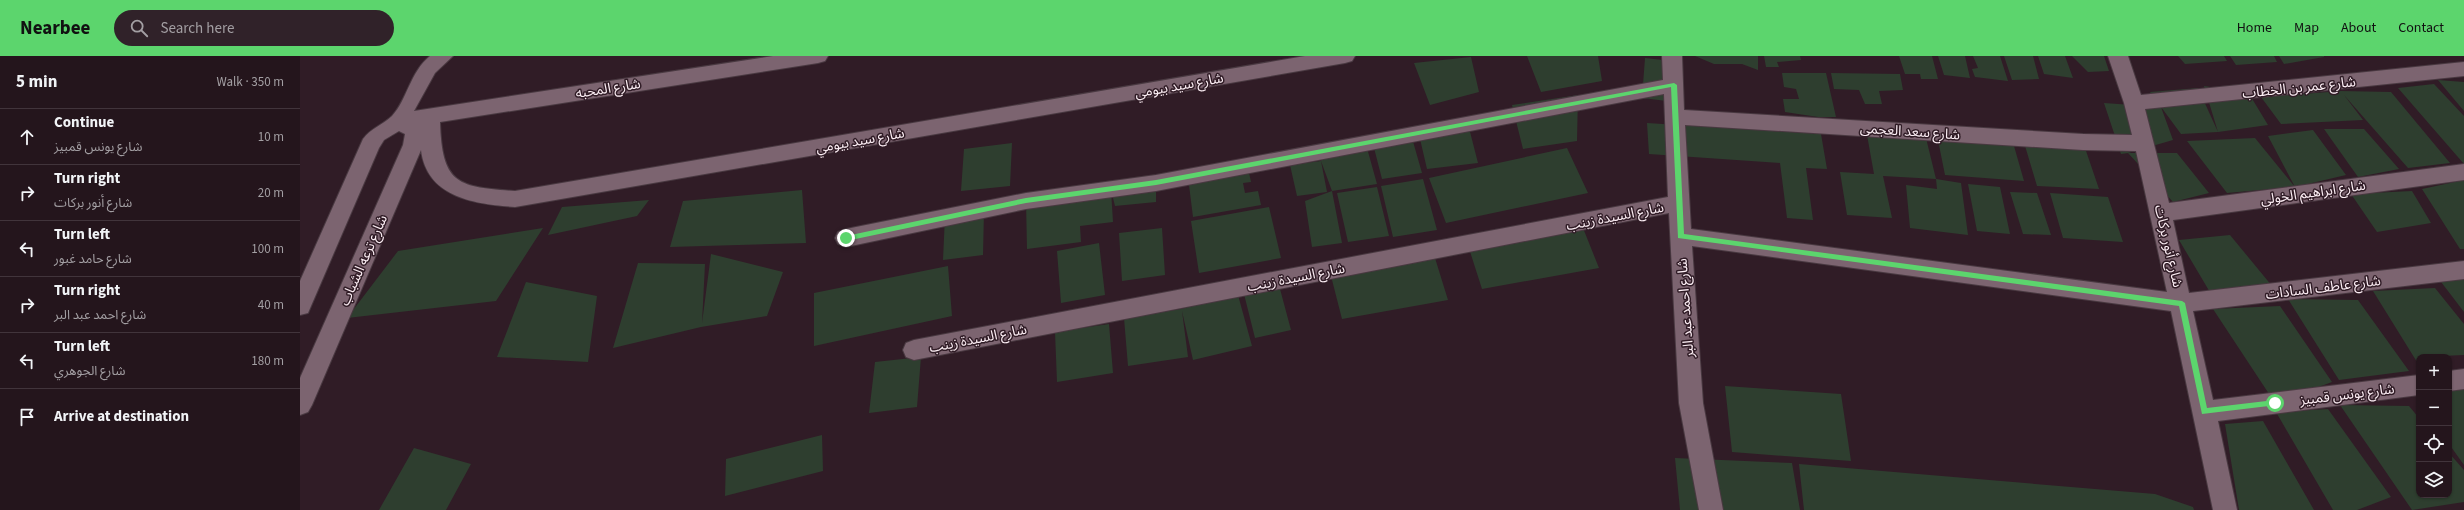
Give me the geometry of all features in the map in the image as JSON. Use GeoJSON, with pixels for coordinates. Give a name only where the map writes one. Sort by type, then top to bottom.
{"type":"FeatureCollection","features":[{"type":"Feature","properties":{"kind":"street"},"geometry":{"type":"LineString","coordinates":[[300,306],[370,144],[382,131],[399,121],[428,68],[443,56]]}},
{"type":"Feature","properties":{"kind":"street","name":"شارع المحبه"},"geometry":{"type":"LineString","coordinates":[[399,121],[818,56]]}},
{"type":"Feature","properties":{"kind":"street","name":"شارع سيد بيومي"},"geometry":{"type":"LineString","coordinates":[[430,116],[434,164],[445,182],[475,196],[515,199],[1345,56]]}},
{"type":"Feature","properties":{"kind":"street","name":"شارع احمد عبد البر"},"geometry":{"type":"LineString","coordinates":[[1672,56],[1676,116],[1680,236],[1691,403],[1711,510]]}},
{"type":"Feature","properties":{"kind":"street","name":"شارع أنور بركات"},"geometry":{"type":"LineString","coordinates":[[2118,56],[2134,103],[2162,213],[2225,510]]}},
{"type":"Feature","properties":{"kind":"street","name":"شارع عمر بن الخطاب"},"geometry":{"type":"LineString","coordinates":[[2134,103],[2464,69]]}},
{"type":"Feature","properties":{"kind":"street"},"geometry":{"type":"LineString","coordinates":[[846,238],[1026,201],[1156,182],[1674,85]]}},
{"type":"Feature","properties":{"kind":"street","name":"شارع سعد العجمى"},"geometry":{"type":"LineString","coordinates":[[1676,116],[2083,142],[2145,143]]}},
{"type":"Feature","properties":{"kind":"street","name":"شارع ترعه الشباب"},"geometry":{"type":"LineString","coordinates":[[300,405],[416,136],[413,129],[399,121]]}},
{"type":"Feature","properties":{"kind":"street","name":"شارع ابراهيم الخولي"},"geometry":{"type":"LineString","coordinates":[[2162,213],[2464,172]]}},
{"type":"Feature","properties":{"kind":"street","name":"شارع السيدة زينب"},"geometry":{"type":"LineString","coordinates":[[914,350],[1679,203]]}},
{"type":"Feature","properties":{"kind":"street","name":"شارع عاطف السادات"},"geometry":{"type":"LineString","coordinates":[[1680,236],[2182,303],[2464,270]]}},
{"type":"Feature","properties":{"kind":"street"},"geometry":{"type":"LineString","coordinates":[[2452,381],[2464,379]]}},
{"type":"Feature","properties":{"kind":"street","name":"شارع يونس قمبيز"},"geometry":{"type":"LineString","coordinates":[[2204,412],[2416,385]]}},
{"type":"Feature","properties":{"kind":"building"},"geometry":{"type":"Polygon","coordinates":[[[1527,56],[1598,56],[1602,81],[1541,92],[1527,56]]]}},
{"type":"Feature","properties":{"kind":"building"},"geometry":{"type":"Polygon","coordinates":[[[1695,56],[1758,56],[1758,70],[1742,64],[1714,64],[1695,56]]]}},
{"type":"Feature","properties":{"kind":"building"},"geometry":{"type":"Polygon","coordinates":[[[1764,56],[1800,56],[1801,60],[1777,62],[1779,67],[1766,67],[1764,56]]]}},
{"type":"Feature","properties":{"kind":"building"},"geometry":{"type":"Polygon","coordinates":[[[1899,56],[1932,56],[1938,79],[1921,79],[1920,74],[1905,74],[1899,56]]]}},
{"type":"Feature","properties":{"kind":"building"},"geometry":{"type":"Polygon","coordinates":[[[1938,56],[1965,56],[1970,78],[1944,75],[1938,56]]]}},
{"type":"Feature","properties":{"kind":"building"},"geometry":{"type":"Polygon","coordinates":[[[1973,56],[2000,56],[2008,81],[1975,77],[1972,69],[1978,68],[1973,56]]]}},
{"type":"Feature","properties":{"kind":"building"},"geometry":{"type":"Polygon","coordinates":[[[2004,56],[2033,56],[2039,79],[2012,80],[2004,56]]]}},
{"type":"Feature","properties":{"kind":"building"},"geometry":{"type":"Polygon","coordinates":[[[2038,56],[2065,56],[2073,78],[2044,74],[2038,56]]]}},
{"type":"Feature","properties":{"kind":"building"},"geometry":{"type":"Polygon","coordinates":[[[2072,56],[2104,56],[2109,71],[2088,72],[2072,56]]]}},
{"type":"Feature","properties":{"kind":"building"},"geometry":{"type":"Polygon","coordinates":[[[2178,56],[2224,56],[2227,61],[2185,64],[2178,56]]]}},
{"type":"Feature","properties":{"kind":"building"},"geometry":{"type":"Polygon","coordinates":[[[2230,56],[2274,56],[2277,62],[2236,65],[2230,56]]]}},
{"type":"Feature","properties":{"kind":"building"},"geometry":{"type":"Polygon","coordinates":[[[2279,56],[2324,56],[2324,57],[2284,64],[2279,56]]]}},
{"type":"Feature","properties":{"kind":"building"},"geometry":{"type":"Polygon","coordinates":[[[1471,57],[1479,92],[1430,105],[1414,63],[1471,57]]]}},
{"type":"Feature","properties":{"kind":"building"},"geometry":{"type":"Polygon","coordinates":[[[1645,58],[1672,61],[1675,102],[1642,98],[1645,58]]]}},
{"type":"Feature","properties":{"kind":"building"},"geometry":{"type":"Polygon","coordinates":[[[1782,73],[1826,73],[1836,117],[1818,117],[1785,112],[1783,99],[1799,99],[1796,89],[1784,87],[1782,73]]]}},
{"type":"Feature","properties":{"kind":"building"},"geometry":{"type":"Polygon","coordinates":[[[1831,73],[1900,74],[1903,90],[1879,91],[1882,104],[1865,104],[1859,90],[1834,89],[1831,73]]]}},
{"type":"Feature","properties":{"kind":"building"},"geometry":{"type":"Polygon","coordinates":[[[2438,80],[2464,82],[2464,111],[2438,80]]]}},
{"type":"Feature","properties":{"kind":"building"},"geometry":{"type":"Polygon","coordinates":[[[2434,84],[2464,116],[2464,164],[2398,88],[2434,84]]]}},
{"type":"Feature","properties":{"kind":"building"},"geometry":{"type":"Polygon","coordinates":[[[2204,86],[2248,92],[2268,125],[2218,132],[2204,86]]]}},
{"type":"Feature","properties":{"kind":"building"},"geometry":{"type":"Polygon","coordinates":[[[2198,88],[2218,132],[2181,134],[2150,92],[2198,88]]]}},
{"type":"Feature","properties":{"kind":"building"},"geometry":{"type":"Polygon","coordinates":[[[2341,91],[2391,92],[2450,163],[2408,168],[2344,95],[2363,120],[2281,124],[2261,97],[2341,91]]]}},
{"type":"Feature","properties":{"kind":"building"},"geometry":{"type":"Polygon","coordinates":[[[1578,95],[1577,141],[1523,149],[1512,105],[1578,95]]]}},
{"type":"Feature","properties":{"kind":"building"},"geometry":{"type":"Polygon","coordinates":[[[2104,103],[2161,107],[2173,140],[2121,154],[2104,103]]]}},
{"type":"Feature","properties":{"kind":"building"},"geometry":{"type":"Polygon","coordinates":[[[1467,120],[1478,163],[1427,169],[1417,126],[1467,120]]]}},
{"type":"Feature","properties":{"kind":"building"},"geometry":{"type":"Polygon","coordinates":[[[1647,123],[1821,134],[1827,169],[1806,168],[1813,220],[1787,218],[1780,163],[1649,154],[1647,123]]]}},
{"type":"Feature","properties":{"kind":"building"},"geometry":{"type":"Polygon","coordinates":[[[2324,129],[2364,129],[2399,169],[2358,177],[2324,129]]]}},
{"type":"Feature","properties":{"kind":"building"},"geometry":{"type":"Polygon","coordinates":[[[2313,130],[2346,175],[2295,187],[2268,136],[2313,130]]]}},
{"type":"Feature","properties":{"kind":"building"},"geometry":{"type":"Polygon","coordinates":[[[1867,135],[1926,138],[1936,179],[1883,176],[1892,218],[1847,215],[1840,172],[1874,174],[1867,135]]]}},
{"type":"Feature","properties":{"kind":"building"},"geometry":{"type":"Polygon","coordinates":[[[1412,138],[1422,173],[1382,179],[1373,144],[1412,138]]]}},
{"type":"Feature","properties":{"kind":"building"},"geometry":{"type":"Polygon","coordinates":[[[2255,138],[2295,187],[2227,193],[2187,141],[2255,138]]]}},
{"type":"Feature","properties":{"kind":"building"},"geometry":{"type":"Polygon","coordinates":[[[2023,139],[2083,142],[2099,189],[2037,186],[2023,139]]]}},
{"type":"Feature","properties":{"kind":"building"},"geometry":{"type":"Polygon","coordinates":[[[1938,140],[2014,146],[2024,181],[1945,175],[1938,140]]]}},
{"type":"Feature","properties":{"kind":"building"},"geometry":{"type":"Polygon","coordinates":[[[1012,143],[1010,186],[961,191],[964,149],[1012,143]]]}},
{"type":"Feature","properties":{"kind":"building"},"geometry":{"type":"Polygon","coordinates":[[[1367,148],[1377,184],[1332,191],[1321,161],[1323,156],[1367,148]]]}},
{"type":"Feature","properties":{"kind":"building"},"geometry":{"type":"Polygon","coordinates":[[[1567,148],[1588,193],[1446,223],[1429,178],[1567,148]]]}},
{"type":"Feature","properties":{"kind":"building"},"geometry":{"type":"Polygon","coordinates":[[[2128,153],[2177,153],[2209,193],[2173,202],[2128,153]]]}},
{"type":"Feature","properties":{"kind":"building"},"geometry":{"type":"Polygon","coordinates":[[[1321,161],[1327,192],[1297,196],[1290,165],[1321,161]]]}},
{"type":"Feature","properties":{"kind":"building"},"geometry":{"type":"Polygon","coordinates":[[[1248,168],[1251,182],[1243,183],[1245,193],[1258,191],[1261,205],[1193,217],[1188,177],[1248,168]]]}},
{"type":"Feature","properties":{"kind":"building"},"geometry":{"type":"Polygon","coordinates":[[[1423,179],[1437,230],[1393,237],[1381,186],[1423,179]]]}},
{"type":"Feature","properties":{"kind":"building"},"geometry":{"type":"Polygon","coordinates":[[[1936,179],[1961,183],[1968,235],[1910,228],[1906,185],[1937,189],[1936,179]]]}},
{"type":"Feature","properties":{"kind":"building"},"geometry":{"type":"Polygon","coordinates":[[[2464,180],[2464,249],[2460,249],[2422,189],[2464,180]]]}},
{"type":"Feature","properties":{"kind":"building"},"geometry":{"type":"Polygon","coordinates":[[[1156,183],[1156,202],[1115,206],[1111,190],[1156,183]]]}},
{"type":"Feature","properties":{"kind":"building"},"geometry":{"type":"Polygon","coordinates":[[[1968,184],[2000,187],[2010,234],[1977,231],[1968,184]]]}},
{"type":"Feature","properties":{"kind":"building"},"geometry":{"type":"Polygon","coordinates":[[[1377,187],[1389,236],[1348,242],[1337,193],[1377,187]]]}},
{"type":"Feature","properties":{"kind":"building"},"geometry":{"type":"Polygon","coordinates":[[[802,190],[806,243],[670,247],[683,201],[802,190]]]}},
{"type":"Feature","properties":{"kind":"building"},"geometry":{"type":"Polygon","coordinates":[[[1111,190],[1113,222],[1080,226],[1081,242],[1027,249],[1026,201],[1111,190]]]}},
{"type":"Feature","properties":{"kind":"building"},"geometry":{"type":"Polygon","coordinates":[[[1332,191],[1342,243],[1312,247],[1305,201],[1332,191]]]}},
{"type":"Feature","properties":{"kind":"building"},"geometry":{"type":"Polygon","coordinates":[[[2412,191],[2431,223],[2377,232],[2351,194],[2412,191]]]}},
{"type":"Feature","properties":{"kind":"building"},"geometry":{"type":"Polygon","coordinates":[[[2010,192],[2037,193],[2051,235],[2023,234],[2010,192]]]}},
{"type":"Feature","properties":{"kind":"building"},"geometry":{"type":"Polygon","coordinates":[[[2050,193],[2108,197],[2123,242],[2063,238],[2050,193]]]}},
{"type":"Feature","properties":{"kind":"building"},"geometry":{"type":"Polygon","coordinates":[[[649,200],[637,216],[548,235],[562,207],[649,200]]]}},
{"type":"Feature","properties":{"kind":"building"},"geometry":{"type":"Polygon","coordinates":[[[1269,207],[1281,258],[1199,273],[1191,221],[1269,207]]]}},
{"type":"Feature","properties":{"kind":"building"},"geometry":{"type":"Polygon","coordinates":[[[984,211],[983,255],[943,260],[945,216],[984,211]]]}},
{"type":"Feature","properties":{"kind":"building"},"geometry":{"type":"Polygon","coordinates":[[[1579,218],[1599,268],[1482,289],[1466,239],[1579,218]]]}},
{"type":"Feature","properties":{"kind":"building"},"geometry":{"type":"Polygon","coordinates":[[[543,228],[496,301],[347,318],[398,251],[543,228]]]}},
{"type":"Feature","properties":{"kind":"building"},"geometry":{"type":"Polygon","coordinates":[[[1162,228],[1165,275],[1122,281],[1119,233],[1162,228]]]}},
{"type":"Feature","properties":{"kind":"building"},"geometry":{"type":"Polygon","coordinates":[[[2230,235],[2277,292],[2214,299],[2179,240],[2230,235]]]}},
{"type":"Feature","properties":{"kind":"building"},"geometry":{"type":"Polygon","coordinates":[[[1099,243],[1105,295],[1061,303],[1057,251],[1099,243]]]}},
{"type":"Feature","properties":{"kind":"building"},"geometry":{"type":"Polygon","coordinates":[[[711,254],[783,272],[767,316],[701,327],[613,348],[638,263],[705,264],[702,323],[711,254]]]}},
{"type":"Feature","properties":{"kind":"building"},"geometry":{"type":"Polygon","coordinates":[[[1435,258],[1448,300],[1342,319],[1331,276],[1435,258]]]}},
{"type":"Feature","properties":{"kind":"building"},"geometry":{"type":"Polygon","coordinates":[[[948,266],[952,316],[814,346],[814,293],[948,266]]]}},
{"type":"Feature","properties":{"kind":"building"},"geometry":{"type":"Polygon","coordinates":[[[1276,274],[1291,330],[1255,338],[1241,282],[1276,274]]]}},
{"type":"Feature","properties":{"kind":"building"},"geometry":{"type":"Polygon","coordinates":[[[2435,274],[2464,280],[2464,312],[2435,274]]]}},
{"type":"Feature","properties":{"kind":"building"},"geometry":{"type":"Polygon","coordinates":[[[526,282],[597,296],[588,362],[497,357],[526,282]]]}},
{"type":"Feature","properties":{"kind":"building"},"geometry":{"type":"Polygon","coordinates":[[[2435,288],[2464,324],[2464,355],[2416,354],[2416,360],[2373,291],[2435,288]]]}},
{"type":"Feature","properties":{"kind":"building"},"geometry":{"type":"Polygon","coordinates":[[[1238,295],[1252,346],[1193,360],[1182,311],[1188,357],[1128,366],[1124,318],[1181,309],[1238,295]]]}},
{"type":"Feature","properties":{"kind":"building"},"geometry":{"type":"Polygon","coordinates":[[[2288,299],[2358,300],[2409,371],[2339,380],[2288,299]]]}},
{"type":"Feature","properties":{"kind":"building"},"geometry":{"type":"Polygon","coordinates":[[[2280,306],[2332,382],[2275,403],[2213,309],[2280,306]]]}},
{"type":"Feature","properties":{"kind":"building"},"geometry":{"type":"Polygon","coordinates":[[[1109,324],[1113,373],[1057,382],[1055,332],[1109,324]]]}},
{"type":"Feature","properties":{"kind":"building"},"geometry":{"type":"Polygon","coordinates":[[[921,357],[917,407],[869,413],[875,362],[921,357]]]}},
{"type":"Feature","properties":{"kind":"building"},"geometry":{"type":"Polygon","coordinates":[[[1725,386],[1841,394],[1851,461],[1732,452],[1725,386]]]}},
{"type":"Feature","properties":{"kind":"building"},"geometry":{"type":"Polygon","coordinates":[[[2452,389],[2464,389],[2464,465],[2452,448],[2452,389]]]}},
{"type":"Feature","properties":{"kind":"building"},"geometry":{"type":"Polygon","coordinates":[[[2340,405],[2409,406],[2416,414],[2416,498],[2452,498],[2452,456],[2464,470],[2464,502],[2412,510],[2340,405]]]}},
{"type":"Feature","properties":{"kind":"building"},"geometry":{"type":"Polygon","coordinates":[[[2328,409],[2391,497],[2357,510],[2333,510],[2276,412],[2328,409]]]}},
{"type":"Feature","properties":{"kind":"building"},"geometry":{"type":"Polygon","coordinates":[[[2263,421],[2314,510],[2239,510],[2225,424],[2263,421]]]}},
{"type":"Feature","properties":{"kind":"building"},"geometry":{"type":"Polygon","coordinates":[[[822,435],[823,471],[725,496],[726,459],[822,435]]]}},
{"type":"Feature","properties":{"kind":"building"},"geometry":{"type":"Polygon","coordinates":[[[414,448],[471,464],[446,510],[379,510],[414,448]]]}},
{"type":"Feature","properties":{"kind":"building"},"geometry":{"type":"Polygon","coordinates":[[[1675,458],[1792,463],[1800,510],[1680,510],[1675,458]]]}},
{"type":"Feature","properties":{"kind":"building"},"geometry":{"type":"Polygon","coordinates":[[[1799,464],[2155,494],[2193,507],[2194,510],[1804,510],[1799,464]]]}},
{"type":"Feature","properties":{"kind":"route"},"geometry":{"type":"LineString","coordinates":[[846,238],[945,216],[984,211],[1026,201],[1111,190],[1156,182],[1674,85],[1680,236],[2182,303],[2204,412],[2275,403]]}}]}
